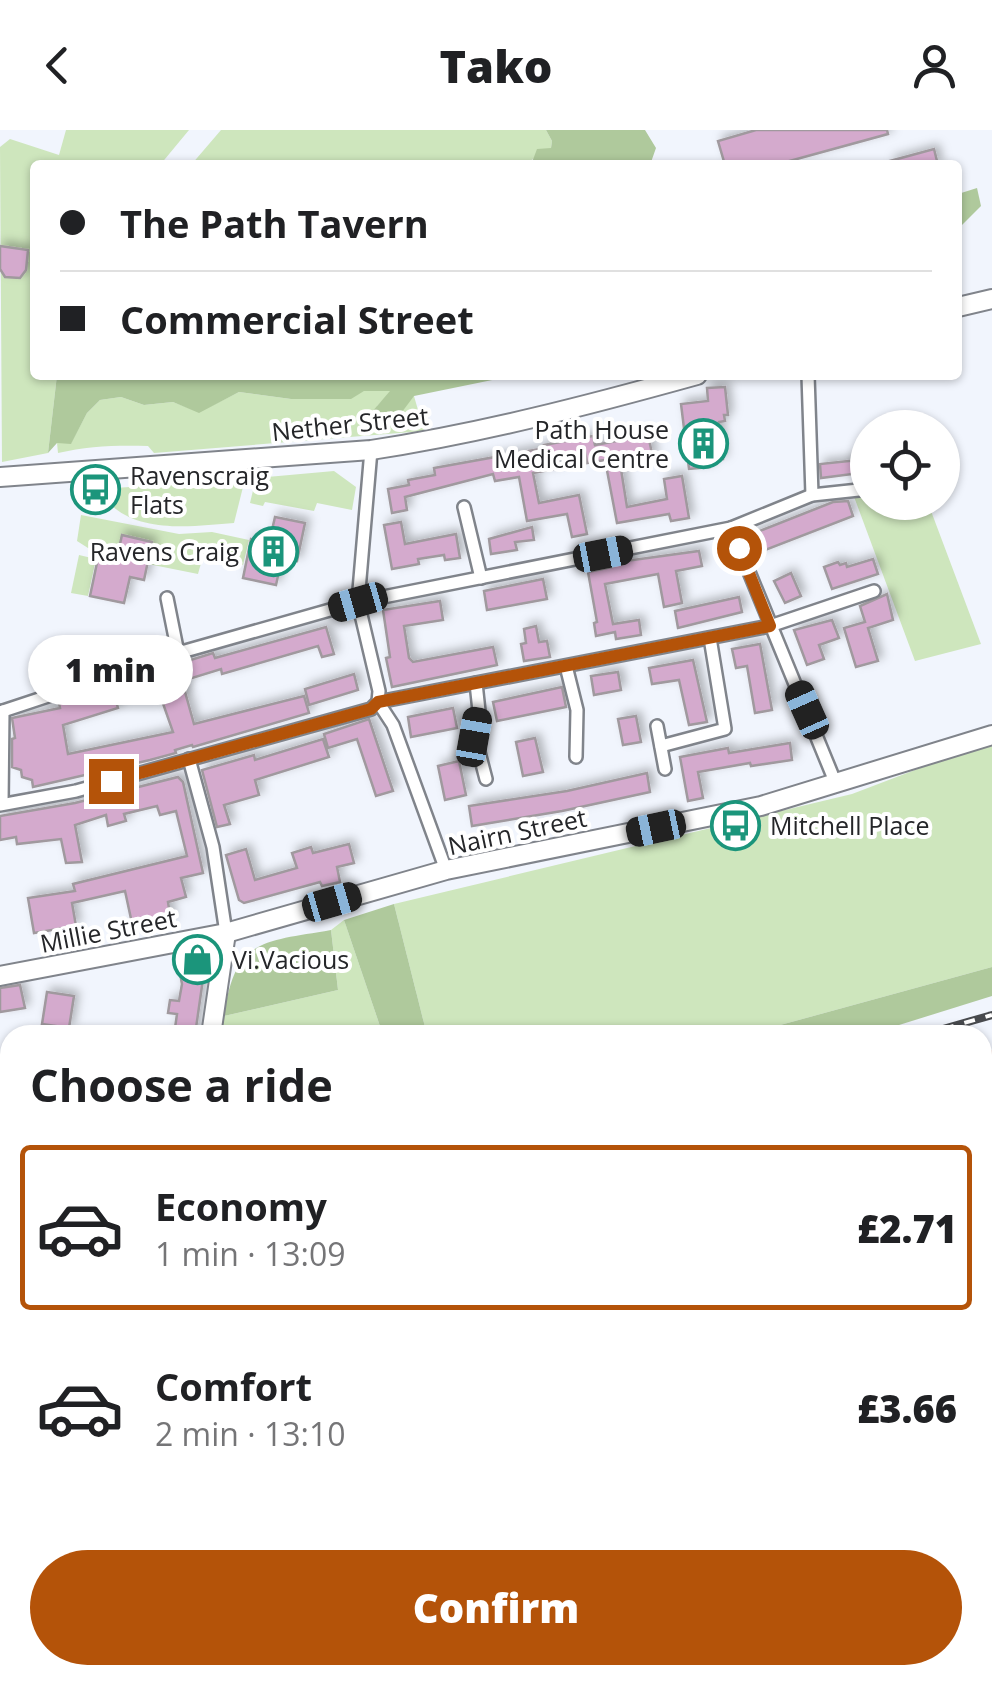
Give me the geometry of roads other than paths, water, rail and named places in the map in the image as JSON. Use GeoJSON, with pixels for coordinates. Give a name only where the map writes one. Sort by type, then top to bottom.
{"type":"FeatureCollection","features":[{"type":"Feature","properties":{"kind":"main road"},"geometry":{"type":"LineString","coordinates":[[962,306],[992,298]]}},
{"type":"Feature","properties":{"kind":"main road","name":"Nether Street"},"geometry":{"type":"LineString","coordinates":[[0,477],[371,450],[514,424],[678,380]]}},
{"type":"Feature","properties":{"kind":"main road","name":"Nairn Street"},"geometry":{"type":"LineString","coordinates":[[226,933],[446,870],[760,806],[992,735]]}},
{"type":"Feature","properties":{"kind":"main road"},"geometry":{"type":"LineString","coordinates":[[212,1025],[226,933]]}},
{"type":"Feature","properties":{"kind":"main road","name":"Millie Street"},"geometry":{"type":"LineString","coordinates":[[0,976],[226,933]]}},
{"type":"Feature","properties":{"kind":"street"},"geometry":{"type":"LineString","coordinates":[[808,380],[812,494]]}},
{"type":"Feature","properties":{"kind":"street"},"geometry":{"type":"LineString","coordinates":[[371,450],[358,602],[379,690],[378,702],[393,725],[446,870]]}},
{"type":"Feature","properties":{"kind":"street"},"geometry":{"type":"LineString","coordinates":[[850,491],[812,494],[731,528],[358,602],[178,654],[2,712],[1,804],[76,790],[371,709],[378,702],[770,626],[874,591]]}},
{"type":"Feature","properties":{"kind":"street"},"geometry":{"type":"LineString","coordinates":[[464,507],[481,578]]}},
{"type":"Feature","properties":{"kind":"street"},"geometry":{"type":"LineString","coordinates":[[731,528],[836,784]]}},
{"type":"Feature","properties":{"kind":"street"},"geometry":{"type":"LineString","coordinates":[[167,598],[178,654]]}},
{"type":"Feature","properties":{"kind":"street"},"geometry":{"type":"LineString","coordinates":[[661,746],[725,729],[710,638]]}},
{"type":"Feature","properties":{"kind":"street"},"geometry":{"type":"LineString","coordinates":[[566,666],[577,710],[576,757]]}},
{"type":"Feature","properties":{"kind":"street"},"geometry":{"type":"LineString","coordinates":[[476,682],[479,710],[474,737],[486,779]]}},
{"type":"Feature","properties":{"kind":"street"},"geometry":{"type":"LineString","coordinates":[[657,726],[665,769]]}},
{"type":"Feature","properties":{"kind":"street"},"geometry":{"type":"LineString","coordinates":[[189,759],[213,847],[226,933]]}},
{"type":"Feature","properties":{"kind":"railway"},"geometry":{"type":"LineString","coordinates":[[957,1025],[992,1015]]}},
{"type":"Feature","properties":{"kind":"place","name":"Path House Medical Centre"},"geometry":{"type":"Point","coordinates":[704,443]}},
{"type":"Feature","properties":{"kind":"place","name":"Ravenscraig Flats"},"geometry":{"type":"Point","coordinates":[95,489]}},
{"type":"Feature","properties":{"kind":"place","name":"Ravens Craig"},"geometry":{"type":"Point","coordinates":[274,551]}},
{"type":"Feature","properties":{"kind":"place","name":"Mitchell Place"},"geometry":{"type":"Point","coordinates":[735,825]}},
{"type":"Feature","properties":{"kind":"place","name":"Vi.Vacious"},"geometry":{"type":"Point","coordinates":[197,959]}}]}
